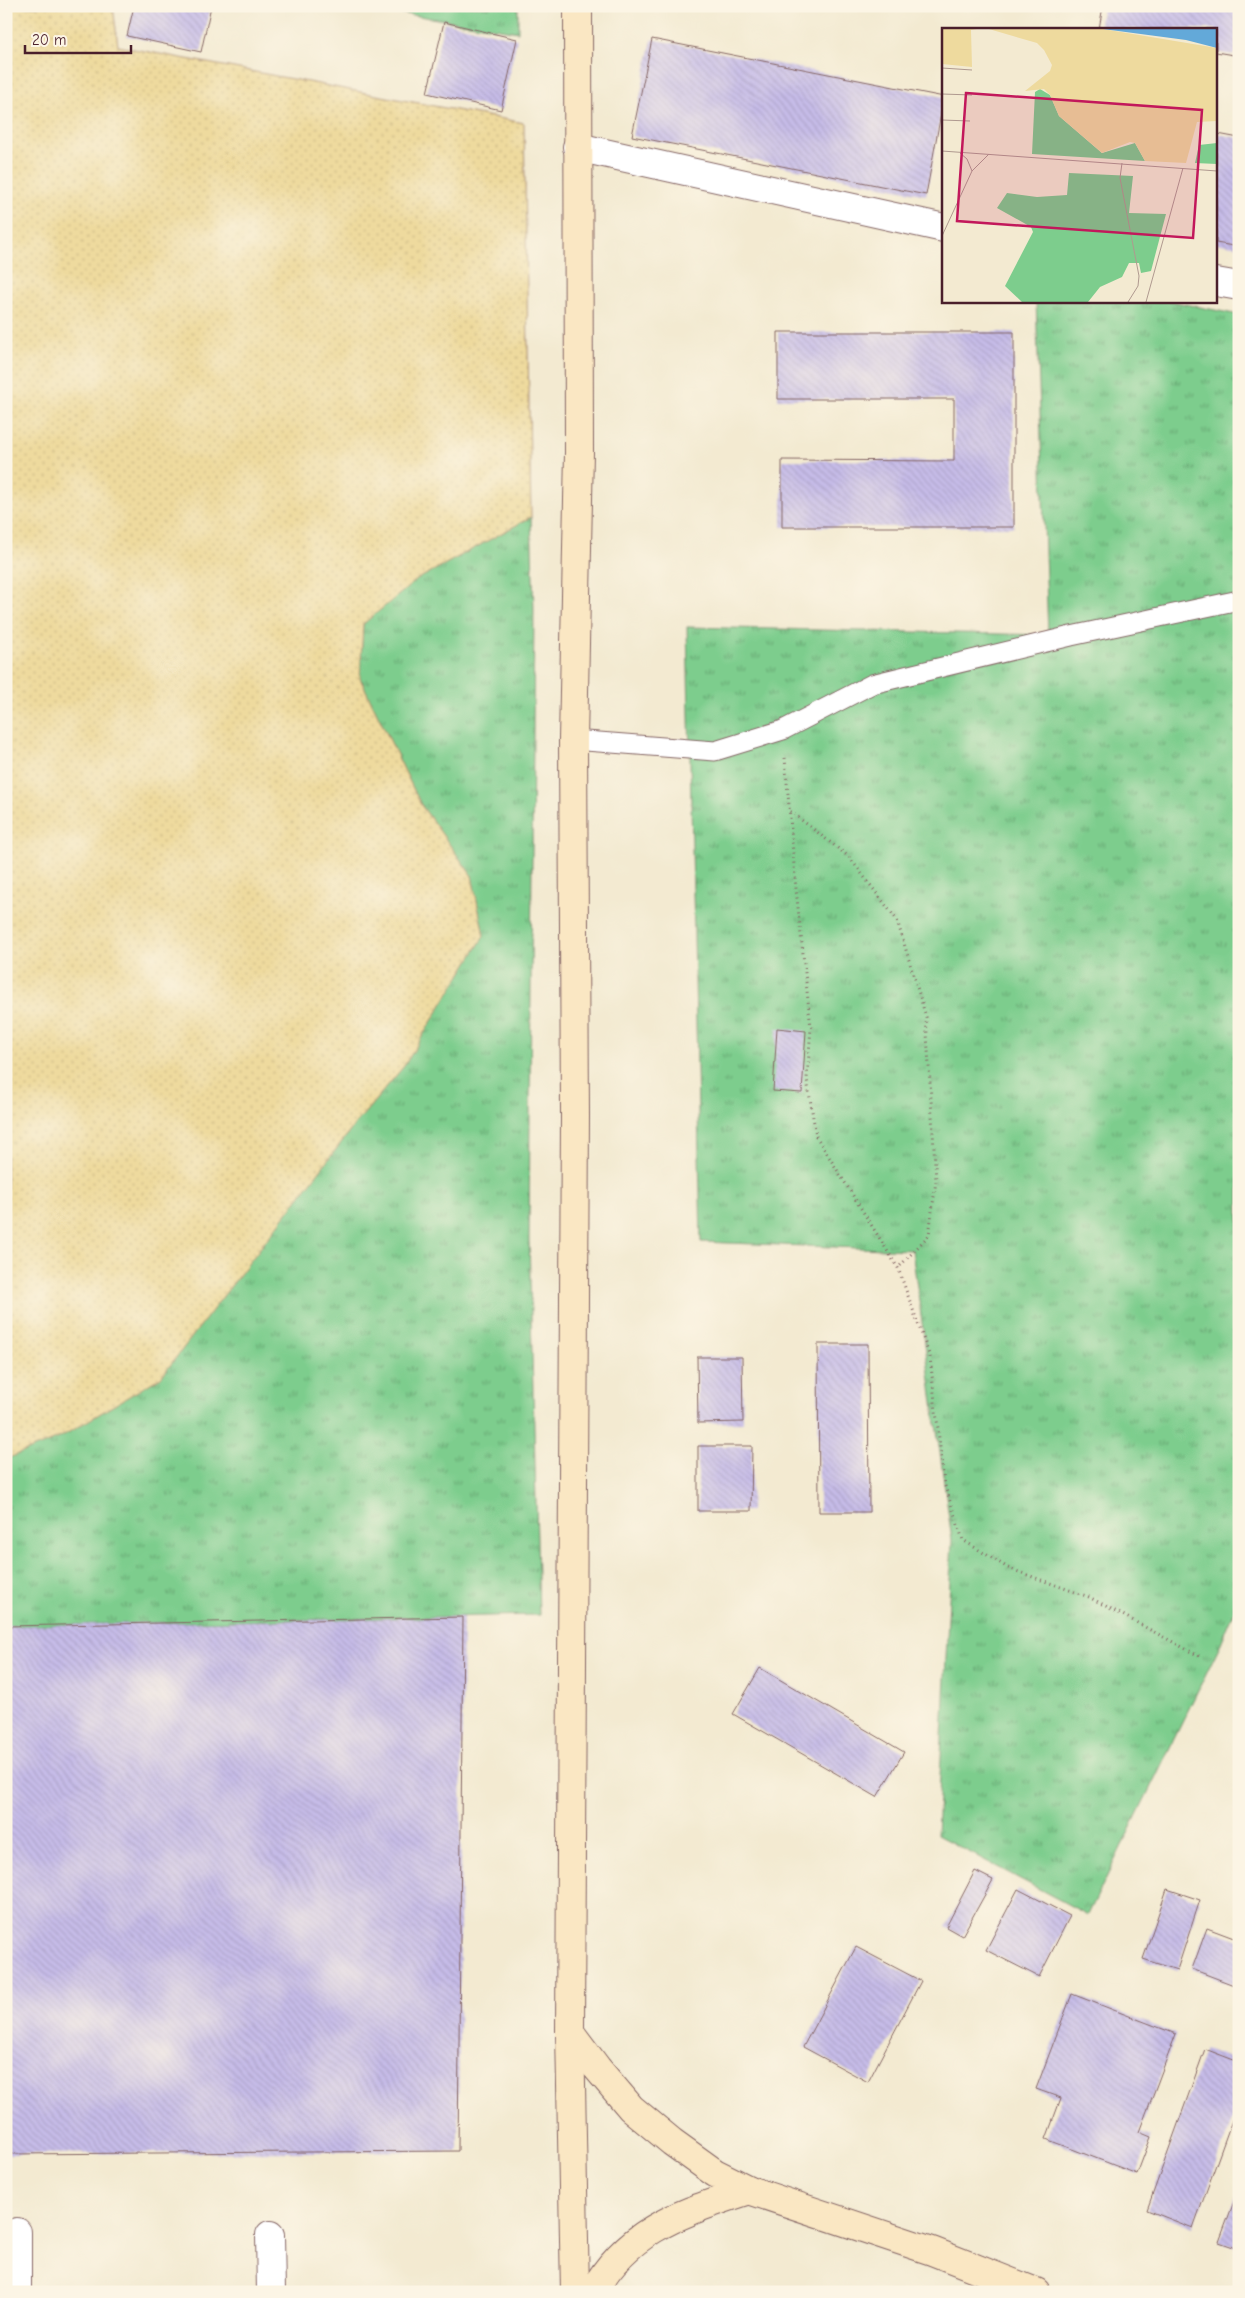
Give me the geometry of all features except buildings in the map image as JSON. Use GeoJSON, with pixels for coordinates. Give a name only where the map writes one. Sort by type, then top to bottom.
{"type":"FeatureCollection","features":[{"type":"Feature","properties":{"kind":"street"},"geometry":{"type":"LineString","coordinates":[[575,2292],[570,2032],[575,1115],[573,740],[579,452],[578,6]]}},
{"type":"Feature","properties":{"kind":"street"},"geometry":{"type":"LineString","coordinates":[[577,147],[942,228]]}},
{"type":"Feature","properties":{"kind":"street"},"geometry":{"type":"LineString","coordinates":[[1218,282],[1239,286]]}},
{"type":"Feature","properties":{"kind":"street"},"geometry":{"type":"LineString","coordinates":[[570,2032],[631,2108],[672,2142],[715,2173],[749,2190],[932,2251],[1036,2292]]}},
{"type":"Feature","properties":{"kind":"street"},"geometry":{"type":"LineString","coordinates":[[593,2292],[604,2273],[638,2238],[678,2215],[749,2190]]}},
{"type":"Feature","properties":{"kind":"street"},"geometry":{"type":"LineString","coordinates":[[17,2232],[17,2292]]}},
{"type":"Feature","properties":{"kind":"street"},"geometry":{"type":"LineString","coordinates":[[270,2235],[271,2292]]}},
{"type":"Feature","properties":{"kind":"lane"},"geometry":{"type":"LineString","coordinates":[[573,740],[715,751],[783,730],[872,684],[1070,636],[1239,600]]}},
{"type":"Feature","properties":{"kind":"path"},"geometry":{"type":"LineString","coordinates":[[783,730],[811,1028],[807,1079],[816,1136],[898,1268],[930,1357],[944,1483],[963,1540],[1008,1568],[1088,1597],[1199,1656]]}},
{"type":"Feature","properties":{"kind":"path"},"geometry":{"type":"LineString","coordinates":[[790,811],[849,857],[897,920],[926,1017],[934,1190],[929,1235],[898,1268]]}},
{"type":"Feature","properties":{"kind":"green space"},"geometry":{"type":"Polygon","coordinates":[[[357,6],[518,6],[518,32],[369,8],[357,6]]]}},
{"type":"Feature","properties":{"kind":"green space"},"geometry":{"type":"Polygon","coordinates":[[[1036,302],[1176,302],[1239,315],[1239,1600],[1221,1643],[1088,1915],[937,1835],[952,1540],[912,1250],[701,1242],[687,627],[1048,635],[1036,302]]]}},
{"type":"Feature","properties":{"kind":"green space"},"geometry":{"type":"Polygon","coordinates":[[[531,517],[534,609],[529,1239],[539,1615],[6,1626],[6,1459],[59,1438],[161,1377],[357,1122],[404,1066],[484,936],[472,876],[421,805],[360,678],[363,624],[418,579],[531,517]]]}},
{"type":"Feature","properties":{"kind":"sand"},"geometry":{"type":"Polygon","coordinates":[[[6,6],[113,6],[118,46],[524,123],[531,517],[418,579],[363,624],[360,678],[421,805],[472,876],[484,936],[404,1066],[357,1122],[161,1377],[59,1438],[6,1459],[6,6]]]}}]}
